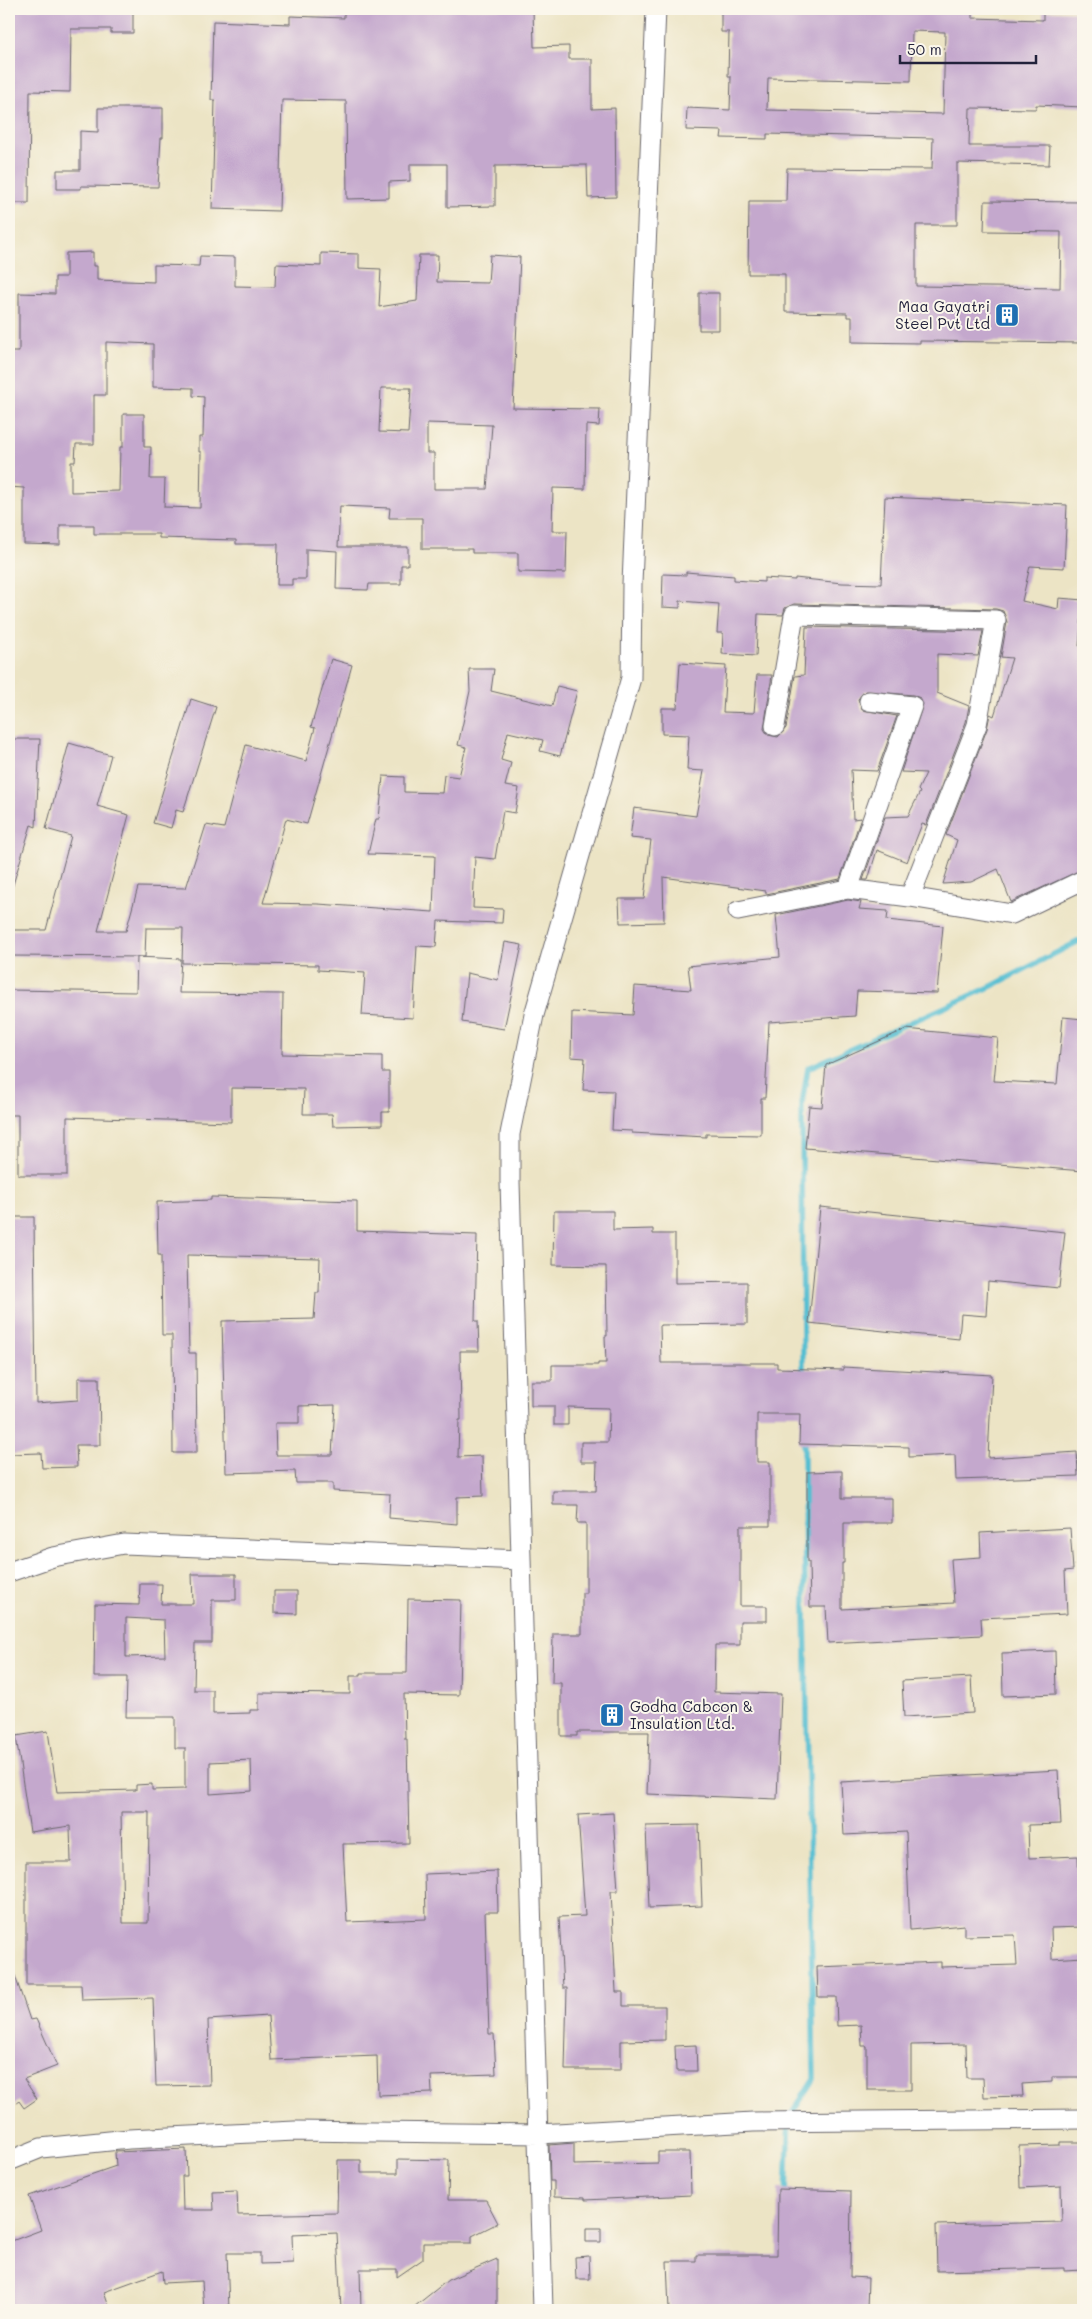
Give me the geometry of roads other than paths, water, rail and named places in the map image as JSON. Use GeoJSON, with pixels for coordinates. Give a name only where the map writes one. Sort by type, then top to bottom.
{"type":"FeatureCollection","features":[{"type":"Feature","properties":{"kind":"street"},"geometry":{"type":"LineString","coordinates":[[543,2310],[520,1560],[510,1134],[534,1015],[631,678],[632,584],[656,9]]}},
{"type":"Feature","properties":{"kind":"street"},"geometry":{"type":"LineString","coordinates":[[775,726],[794,615],[996,620],[977,725],[910,897]]}},
{"type":"Feature","properties":{"kind":"street"},"geometry":{"type":"LineString","coordinates":[[848,889],[912,706],[869,701]]}},
{"type":"Feature","properties":{"kind":"street"},"geometry":{"type":"LineString","coordinates":[[738,912],[848,889],[1012,914],[1083,880]]}},
{"type":"Feature","properties":{"kind":"street"},"geometry":{"type":"LineString","coordinates":[[9,1572],[53,1557],[124,1544],[520,1560]]}},
{"type":"Feature","properties":{"kind":"street"},"geometry":{"type":"LineString","coordinates":[[9,2161],[40,2148],[129,2139],[295,2131],[539,2134],[753,2122],[1083,2119]]}},
{"type":"Feature","properties":{"kind":"waterway"},"geometry":{"type":"LineString","coordinates":[[803,1374],[802,1103],[808,1068],[990,987],[1083,939]]}},
{"type":"Feature","properties":{"kind":"waterway"},"geometry":{"type":"LineString","coordinates":[[786,2195],[789,2118],[814,2079],[805,1609],[804,1438]]}},
{"type":"Feature","properties":{"kind":"place","name":"Maa Gayatri Steel Pvt Ltd"},"geometry":{"type":"Point","coordinates":[1007,315]}},
{"type":"Feature","properties":{"kind":"place","name":"Godha Cabcon & Insulation Ltd."},"geometry":{"type":"Point","coordinates":[612,1715]}}]}
